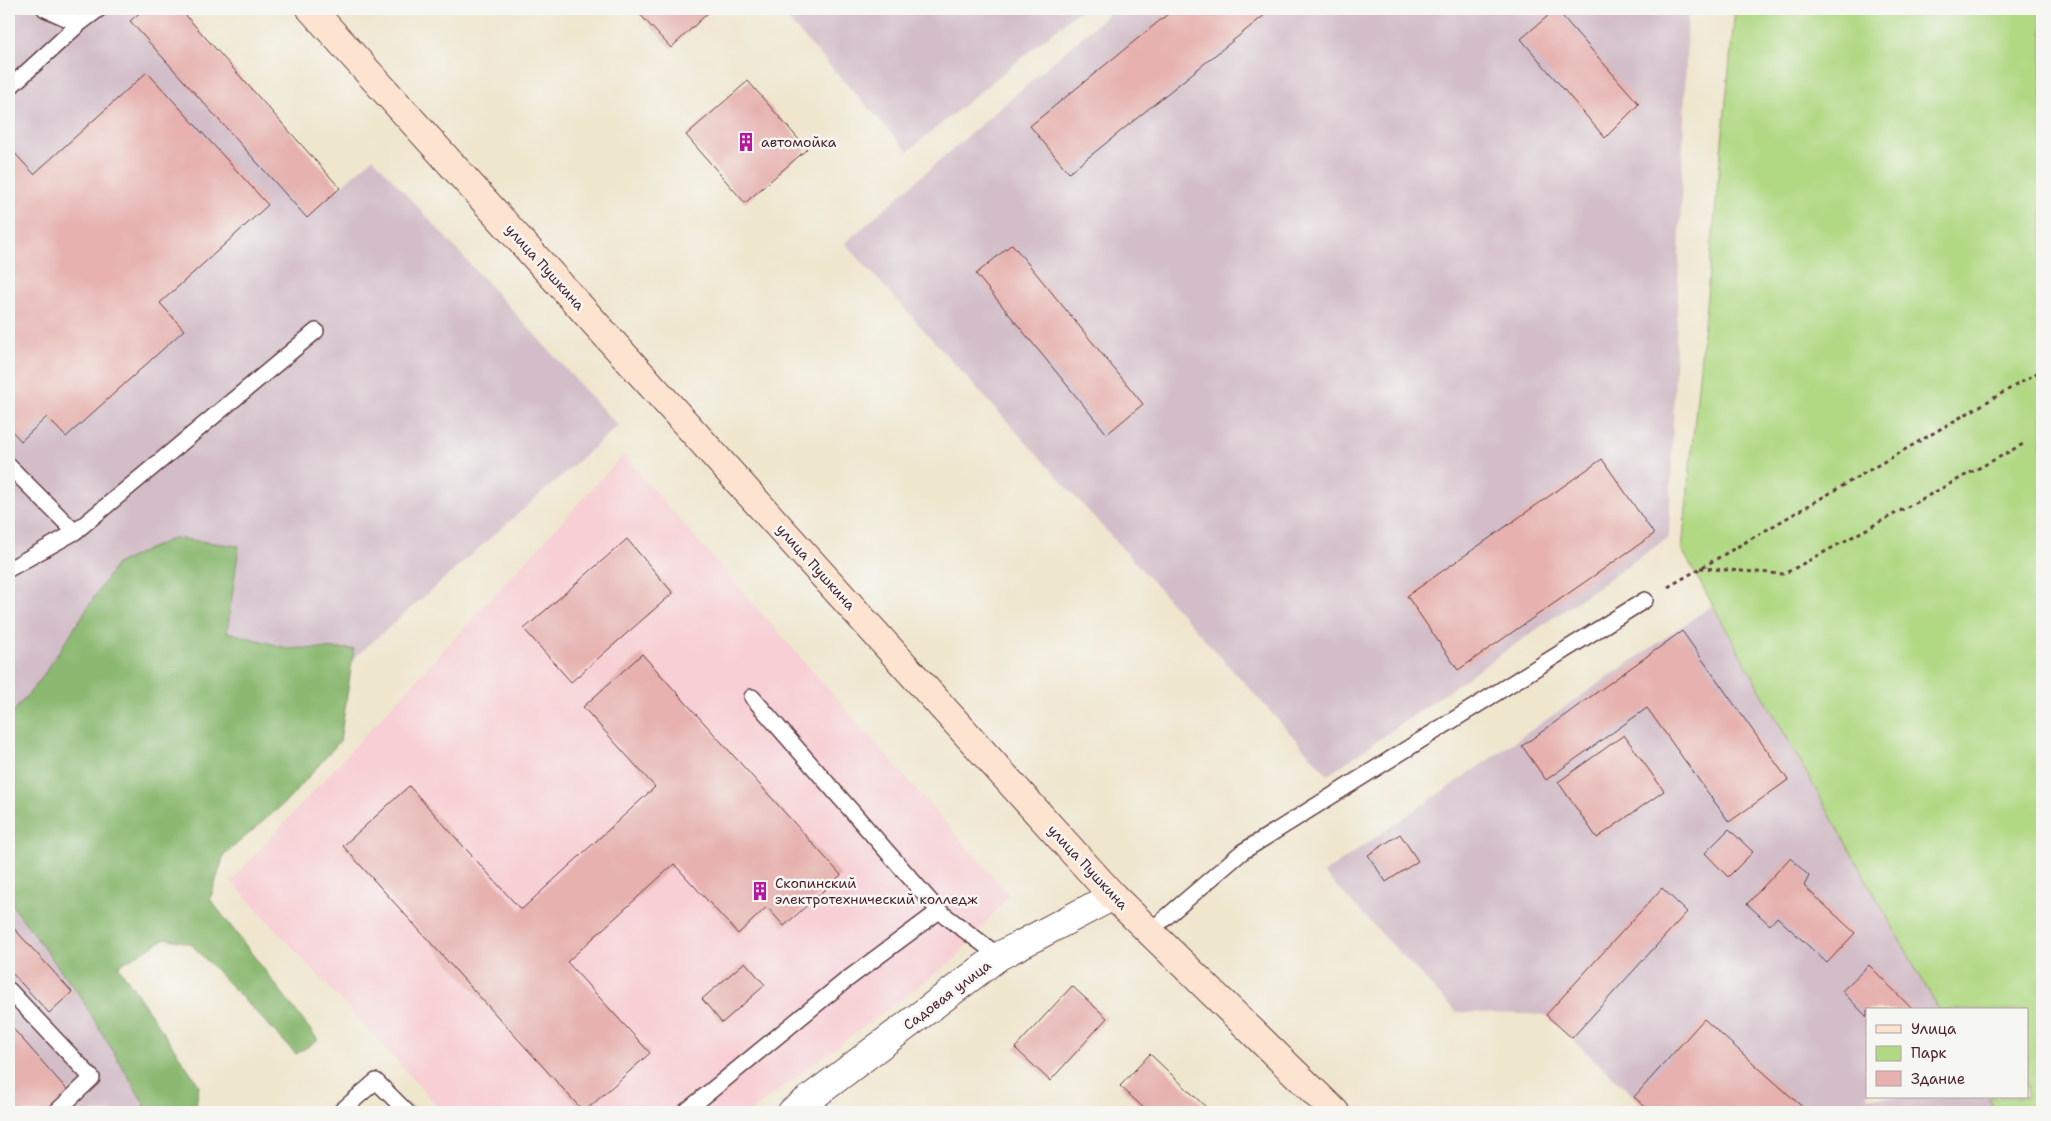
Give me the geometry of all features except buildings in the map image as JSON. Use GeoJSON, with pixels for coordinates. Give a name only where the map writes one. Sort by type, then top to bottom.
{"type":"FeatureCollection","features":[{"type":"Feature","properties":{"kind":"main road","name":"улица Пушкина"},"geometry":{"type":"LineString","coordinates":[[311,9],[1113,896],[1336,1112]]}},
{"type":"Feature","properties":{"kind":"street","name":"Садовая улица"},"geometry":{"type":"LineString","coordinates":[[792,1112],[999,956],[1113,896]]}},
{"type":"Feature","properties":{"kind":"lane"},"geometry":{"type":"LineString","coordinates":[[45,9],[79,24]]}},
{"type":"Feature","properties":{"kind":"lane"},"geometry":{"type":"LineString","coordinates":[[9,88],[98,9]]}},
{"type":"Feature","properties":{"kind":"lane"},"geometry":{"type":"LineString","coordinates":[[9,569],[75,532],[316,330]]}},
{"type":"Feature","properties":{"kind":"lane"},"geometry":{"type":"LineString","coordinates":[[9,466],[75,532]]}},
{"type":"Feature","properties":{"kind":"lane"},"geometry":{"type":"LineString","coordinates":[[1150,931],[1242,852],[1645,600]]}},
{"type":"Feature","properties":{"kind":"lane"},"geometry":{"type":"LineString","coordinates":[[752,697],[939,911],[999,956]]}},
{"type":"Feature","properties":{"kind":"lane"},"geometry":{"type":"LineString","coordinates":[[685,1112],[845,981],[939,911]]}},
{"type":"Feature","properties":{"kind":"lane"},"geometry":{"type":"LineString","coordinates":[[9,990],[92,1078],[56,1112]]}},
{"type":"Feature","properties":{"kind":"lane"},"geometry":{"type":"LineString","coordinates":[[340,1112],[376,1081],[407,1112]]}},
{"type":"Feature","properties":{"kind":"path"},"geometry":{"type":"LineString","coordinates":[[1645,600],[2042,370]]}},
{"type":"Feature","properties":{"kind":"path"},"geometry":{"type":"LineString","coordinates":[[1699,568],[1784,574],[2025,443]]}},
{"type":"Feature","properties":{"kind":"shaded area"},"geometry":{"type":"Polygon","coordinates":[[[9,9],[179,9],[339,188],[373,158],[618,426],[41,933],[71,968],[149,1112],[9,1112],[9,9]]]}},
{"type":"Feature","properties":{"kind":"shaded area"},"geometry":{"type":"Polygon","coordinates":[[[778,9],[1081,9],[908,151],[778,9]]]}},
{"type":"Feature","properties":{"kind":"shaded area"},"geometry":{"type":"Polygon","coordinates":[[[1114,9],[1688,9],[1669,537],[1328,775],[845,243],[1114,9]]]}},
{"type":"Feature","properties":{"kind":"shaded area"},"geometry":{"type":"Polygon","coordinates":[[[623,455],[1009,895],[955,959],[749,1112],[443,1112],[231,881],[623,455]]]}},
{"type":"Feature","properties":{"kind":"shaded area"},"geometry":{"type":"Polygon","coordinates":[[[1713,605],[1938,1008],[1866,1008],[1866,1098],[1989,1098],[1996,1112],[1651,1112],[1546,1015],[1456,1012],[1324,873],[1713,605]]]}},
{"type":"Feature","properties":{"kind":"green space"},"geometry":{"type":"Polygon","coordinates":[[[1735,9],[2042,9],[2042,1112],[1996,1112],[1989,1098],[2028,1098],[2028,1008],[1938,1008],[1682,550],[1735,9]]]}},
{"type":"Feature","properties":{"kind":"green space"},"geometry":{"type":"Polygon","coordinates":[[[174,538],[239,546],[227,632],[287,648],[354,649],[340,741],[289,799],[224,855],[210,899],[318,1040],[296,1054],[191,944],[166,938],[118,966],[199,1085],[195,1112],[138,1112],[145,1105],[80,996],[9,901],[9,717],[41,679],[116,564],[174,538]]]}},
{"type":"Feature","properties":{"kind":"place","name":"автомойка"},"geometry":{"type":"Point","coordinates":[746,142]}},
{"type":"Feature","properties":{"kind":"place","name":"Скопинский электротехнический колледж"},"geometry":{"type":"Point","coordinates":[760,891]}}]}
